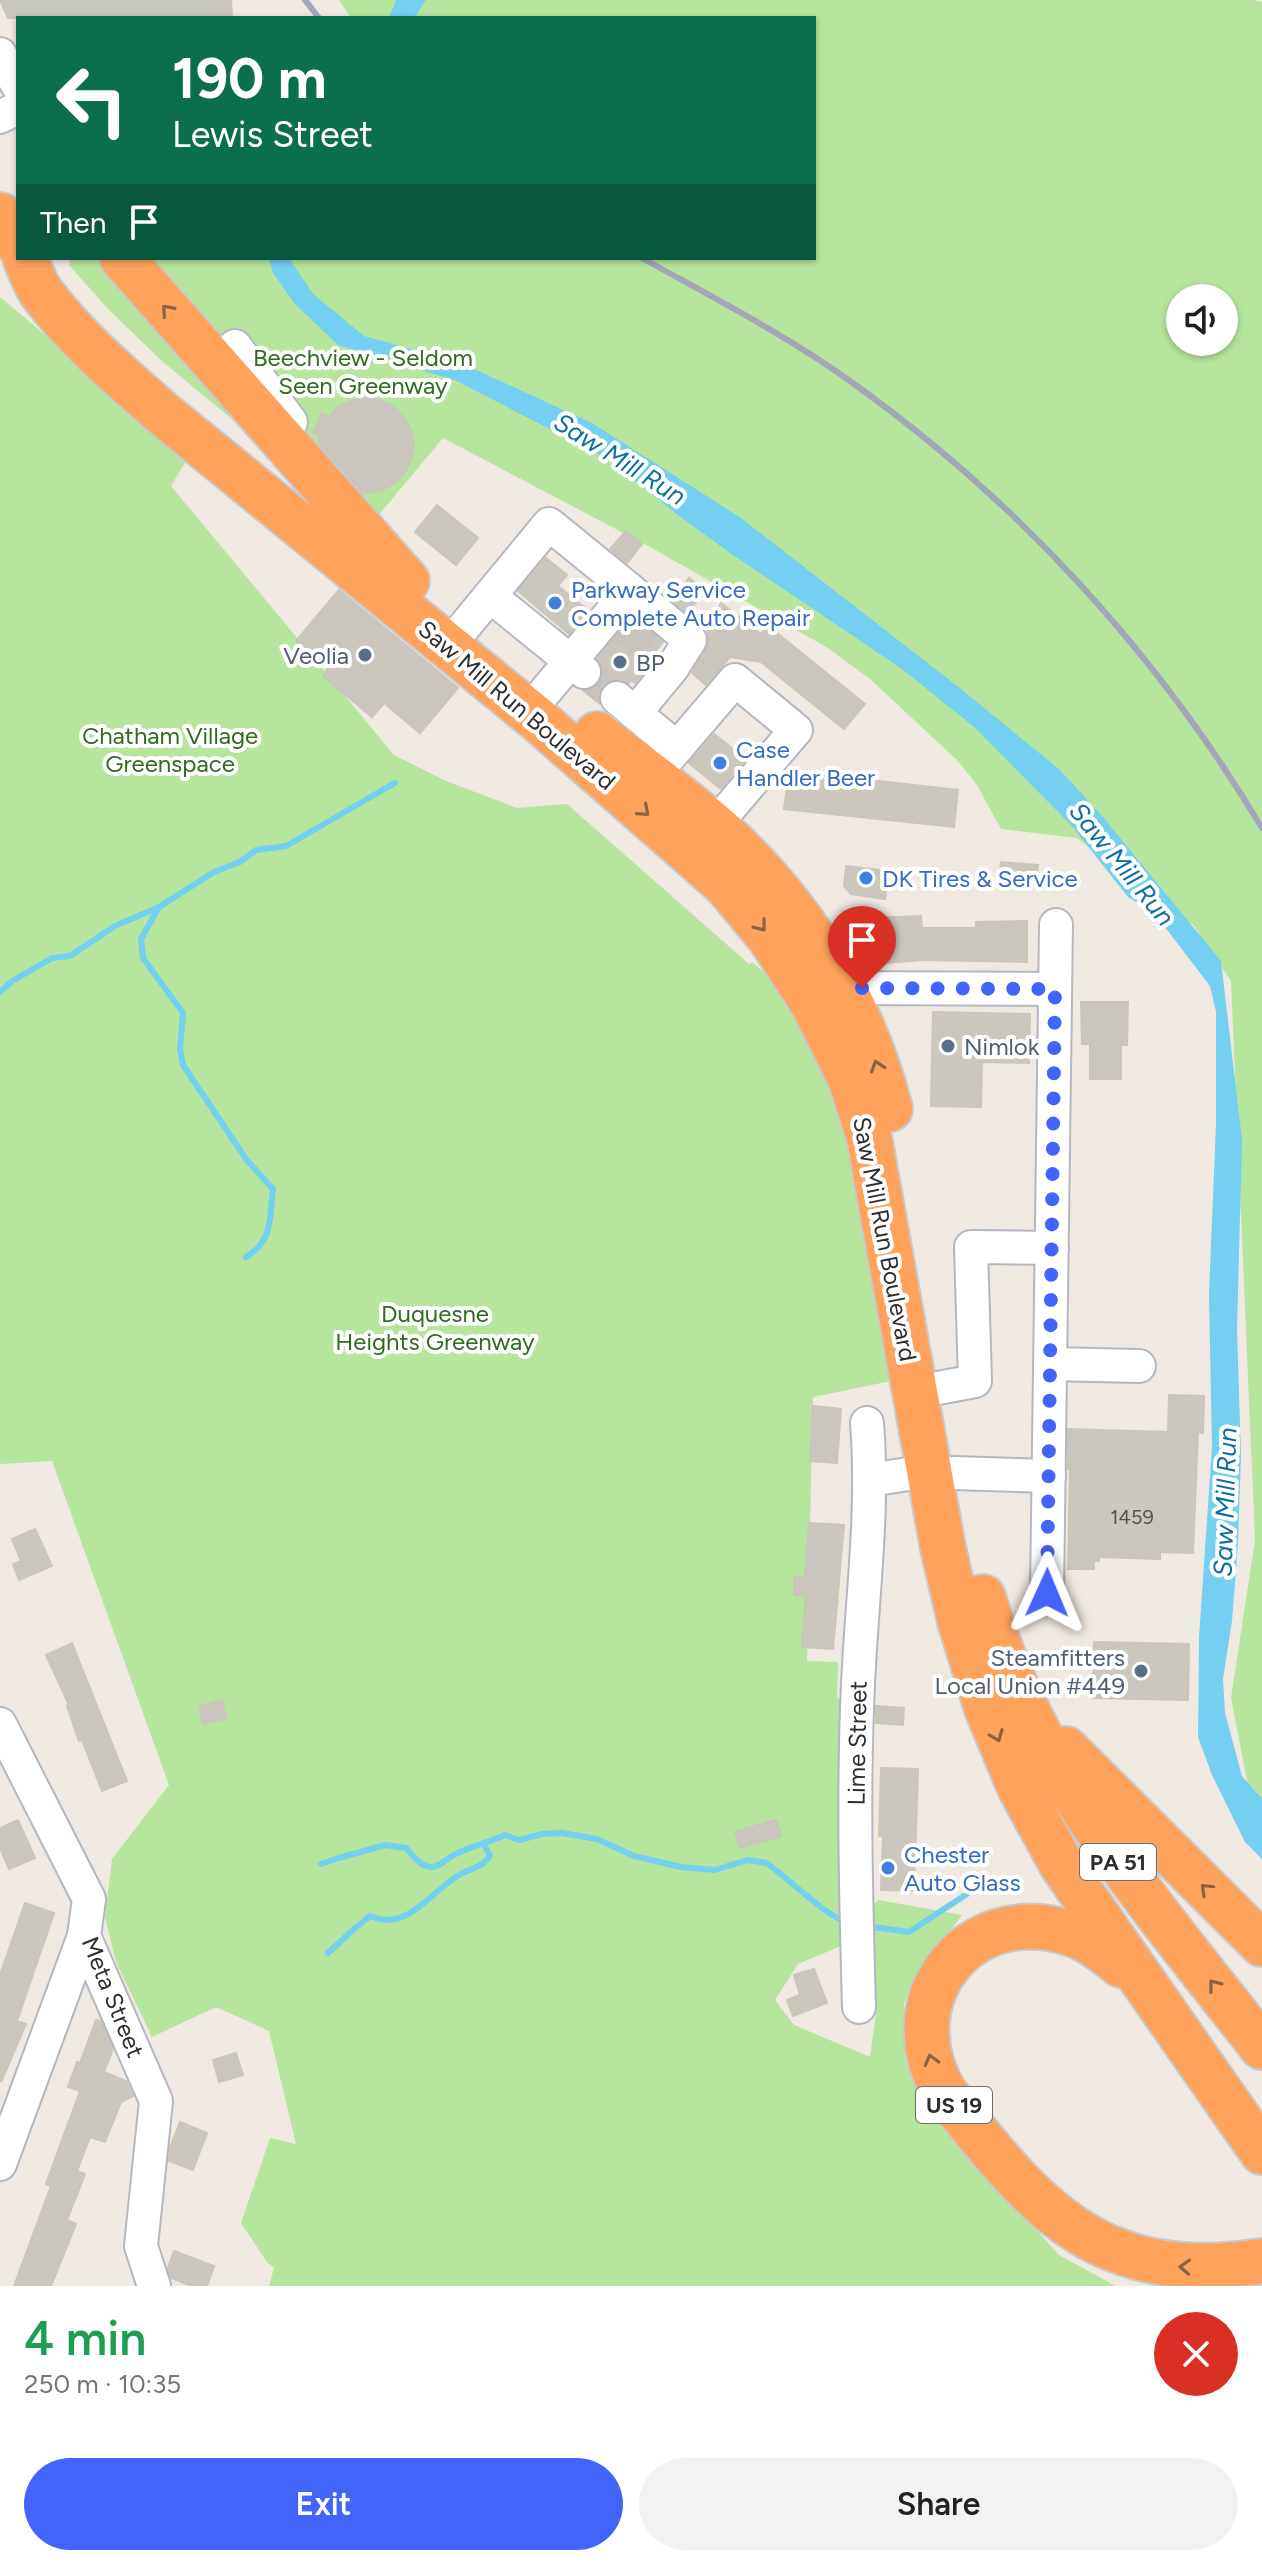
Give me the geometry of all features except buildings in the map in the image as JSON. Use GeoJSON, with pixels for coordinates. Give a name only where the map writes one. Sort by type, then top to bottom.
{"type":"FeatureCollection","features":[{"type":"Feature","properties":{"kind":"highway"},"geometry":{"type":"LineString","coordinates":[[0,215],[16,242]]}},
{"type":"Feature","properties":{"kind":"highway","name":"Saw Mill Run Boulevard"},"geometry":{"type":"LineString","coordinates":[[26,260],[39,290],[130,384],[536,718],[702,861],[748,909],[793,971],[834,1042],[850,1078],[869,1137],[940,1472],[960,1621],[1003,1751],[1062,1865],[1262,2152]]}},
{"type":"Feature","properties":{"kind":"highway","name":"Saw Mill Run Boulevard"},"geometry":{"type":"LineString","coordinates":[[39,260],[58,274],[118,339],[177,393],[407,581],[477,612],[567,676],[665,763],[714,826],[775,887],[823,952],[844,988],[873,1055],[894,1129],[938,1388],[940,1472],[1003,1658],[1044,1746],[1095,1829],[1262,2047]]}},
{"type":"Feature","properties":{"kind":"highway"},"geometry":{"type":"LineString","coordinates":[[124,260],[292,421],[407,581]]}},
{"type":"Feature","properties":{"kind":"highway"},"geometry":{"type":"LineString","coordinates":[[793,971],[844,988]]}},
{"type":"Feature","properties":{"kind":"highway"},"geometry":{"type":"LineString","coordinates":[[1003,1658],[1065,1749],[1262,1944]]}},
{"type":"Feature","properties":{"kind":"highway","name":"US 19"},"geometry":{"type":"LineString","coordinates":[[1141,1980],[1098,1947],[1066,1932],[1028,1926],[987,1935],[955,1957],[942,1973],[933,1992],[926,2036],[936,2079],[1017,2182],[1059,2221],[1082,2236],[1130,2258],[1166,2266],[1203,2268],[1262,2261]]}},
{"type":"Feature","properties":{"kind":"highway"},"geometry":{"type":"LineString","coordinates":[[1230,2286],[1262,2270]]}},
{"type":"Feature","properties":{"kind":"street"},"geometry":{"type":"LineString","coordinates":[[0,54],[16,82]]}},
{"type":"Feature","properties":{"kind":"street"},"geometry":{"type":"LineString","coordinates":[[235,346],[292,421]]}},
{"type":"Feature","properties":{"kind":"street"},"geometry":{"type":"LineString","coordinates":[[477,612],[549,524],[621,610],[690,640],[664,660],[626,706],[665,763],[735,680],[796,730],[714,826]]}},
{"type":"Feature","properties":{"kind":"street"},"geometry":{"type":"LineString","coordinates":[[567,676],[621,610]]}},
{"type":"Feature","properties":{"kind":"street"},"geometry":{"type":"LineString","coordinates":[[1047,1593],[1056,925]]}},
{"type":"Feature","properties":{"kind":"street"},"geometry":{"type":"LineString","coordinates":[[844,988],[1055,989]]}},
{"type":"Feature","properties":{"kind":"street"},"geometry":{"type":"LineString","coordinates":[[938,1388],[975,1381],[971,1247],[1052,1248]]}},
{"type":"Feature","properties":{"kind":"street"},"geometry":{"type":"LineString","coordinates":[[1050,1364],[1139,1366]]}},
{"type":"Feature","properties":{"kind":"street","name":"Lime Street"},"geometry":{"type":"LineString","coordinates":[[859,2007],[856,1764],[870,1480],[867,1423]]}},
{"type":"Feature","properties":{"kind":"street"},"geometry":{"type":"LineString","coordinates":[[870,1480],[940,1472],[1049,1476]]}},
{"type":"Feature","properties":{"kind":"street","name":"Meta Street"},"geometry":{"type":"LineString","coordinates":[[0,1724],[89,1899],[84,1936],[156,2101],[141,2246],[154,2286]]}},
{"type":"Feature","properties":{"kind":"street"},"geometry":{"type":"LineString","coordinates":[[0,2164],[84,1936]]}},
{"type":"Feature","properties":{"kind":"green space","name":"Beechview - Seldom Seen Greenway"},"geometry":{"type":"Polygon","coordinates":[[[339,0],[1262,2],[1262,1815],[1252,1806],[1231,1698],[1255,1540],[1231,981],[1194,926],[1077,838],[1001,829],[977,785],[958,761],[870,679],[828,648],[650,547],[443,438],[377,517],[237,417],[233,420],[163,362],[109,310],[69,265],[70,260],[816,260],[816,16],[350,16],[339,0]]]}},
{"type":"Feature","properties":{"kind":"green space","name":"Duquesne Heights Greenway"},"geometry":{"type":"Polygon","coordinates":[[[0,297],[189,456],[171,486],[394,755],[446,781],[517,808],[567,804],[749,964],[752,962],[784,989],[820,1060],[848,1133],[857,1200],[891,1381],[813,1397],[807,1661],[838,1662],[837,1698],[846,1699],[846,1944],[798,1964],[775,2000],[794,2025],[870,2057],[877,2006],[868,1912],[878,1900],[962,1915],[916,1977],[904,2003],[903,2040],[917,2085],[1014,2205],[1059,2255],[1114,2285],[269,2286],[274,2268],[241,2223],[270,2138],[296,2144],[269,2031],[216,2007],[152,2037],[116,1962],[105,1917],[112,1859],[169,1785],[52,1461],[0,1464],[0,297]]]}},
{"type":"Feature","properties":{"kind":"water"},"geometry":{"type":"Polygon","coordinates":[[[396,0],[426,0],[415,16],[390,16],[396,0]]]}},
{"type":"Feature","properties":{"kind":"water","name":"Saw Mill Run"},"geometry":{"type":"Polygon","coordinates":[[[270,260],[290,260],[313,294],[364,336],[461,363],[592,423],[741,518],[1060,770],[1102,816],[1221,961],[1242,1140],[1237,1330],[1241,1455],[1238,1544],[1232,1621],[1223,1679],[1225,1713],[1242,1776],[1262,1799],[1262,1859],[1245,1842],[1212,1775],[1198,1737],[1199,1637],[1212,1447],[1209,1294],[1216,1125],[1216,1012],[1210,986],[1155,914],[1128,897],[1072,826],[974,727],[902,669],[730,553],[611,461],[457,381],[338,345],[295,304],[273,273],[270,260]]]}},
{"type":"Feature","properties":{"kind":"waterway"},"geometry":{"type":"LineString","coordinates":[[246,1257],[266,1236],[273,1189],[246,1159],[183,1065],[180,1049],[183,1013],[143,958],[141,939],[159,907],[214,872],[240,862],[256,850],[286,846],[395,783]]}},
{"type":"Feature","properties":{"kind":"waterway"},"geometry":{"type":"LineString","coordinates":[[0,992],[12,981],[52,958],[70,956],[115,926],[159,907]]}},
{"type":"Feature","properties":{"kind":"waterway"},"geometry":{"type":"LineString","coordinates":[[339,1858],[385,1845],[406,1848],[423,1865],[434,1867],[449,1857],[505,1835],[519,1840],[562,1833],[597,1839],[634,1856],[681,1867],[715,1870],[747,1860],[767,1863],[841,1920]]}},
{"type":"Feature","properties":{"kind":"waterway"},"geometry":{"type":"LineString","coordinates":[[359,1925],[370,1916],[396,1919],[418,1908],[448,1882],[484,1863],[490,1855],[484,1845]]}},
{"type":"Feature","properties":{"kind":"waterway"},"geometry":{"type":"LineString","coordinates":[[321,1864],[336,1859]]}},
{"type":"Feature","properties":{"kind":"waterway"},"geometry":{"type":"LineString","coordinates":[[865,1926],[909,1932],[967,1894]]}},
{"type":"Feature","properties":{"kind":"waterway"},"geometry":{"type":"LineString","coordinates":[[328,1953],[356,1927]]}},
{"type":"Feature","properties":{"kind":"tunnel"},"geometry":{"type":"LineString","coordinates":[[623,626],[655,652]]}},
{"type":"Feature","properties":{"kind":"tunnel"},"geometry":{"type":"LineString","coordinates":[[584,672],[617,698]]}},
{"type":"Feature","properties":{"kind":"railway"},"geometry":{"type":"LineString","coordinates":[[305,0],[317,16]]}},
{"type":"Feature","properties":{"kind":"railway"},"geometry":{"type":"LineString","coordinates":[[646,260],[800,347],[911,427],[970,476],[1026,528],[1129,641],[1177,701],[1262,828]]}},
{"type":"Feature","properties":{"kind":"place","name":"Parkway Service Complete Auto Repair"},"geometry":{"type":"Point","coordinates":[555,603]}},
{"type":"Feature","properties":{"kind":"place","name":"Veolia"},"geometry":{"type":"Point","coordinates":[365,655]}},
{"type":"Feature","properties":{"kind":"place","name":"BP"},"geometry":{"type":"Point","coordinates":[620,662]}},
{"type":"Feature","properties":{"kind":"place","name":"Case Handler Beer"},"geometry":{"type":"Point","coordinates":[720,763]}},
{"type":"Feature","properties":{"kind":"place","name":"DK Tires & Service"},"geometry":{"type":"Point","coordinates":[866,878]}},
{"type":"Feature","properties":{"kind":"place","name":"Nimlok"},"geometry":{"type":"Point","coordinates":[948,1046]}},
{"type":"Feature","properties":{"kind":"place","name":"Steamfitters Local Union #449"},"geometry":{"type":"Point","coordinates":[1141,1671]}},
{"type":"Feature","properties":{"kind":"place","name":"Chester Auto Glass"},"geometry":{"type":"Point","coordinates":[888,1868]}},
{"type":"Feature","properties":{"kind":"route"},"geometry":{"type":"LineString","coordinates":[[862,988],[1055,989],[1047,1593]]}},
{"type":"Feature","properties":{"kind":"park label","name":"Chatham Village Greenspace"},"geometry":{"type":"Point","coordinates":[170,749]}}]}
